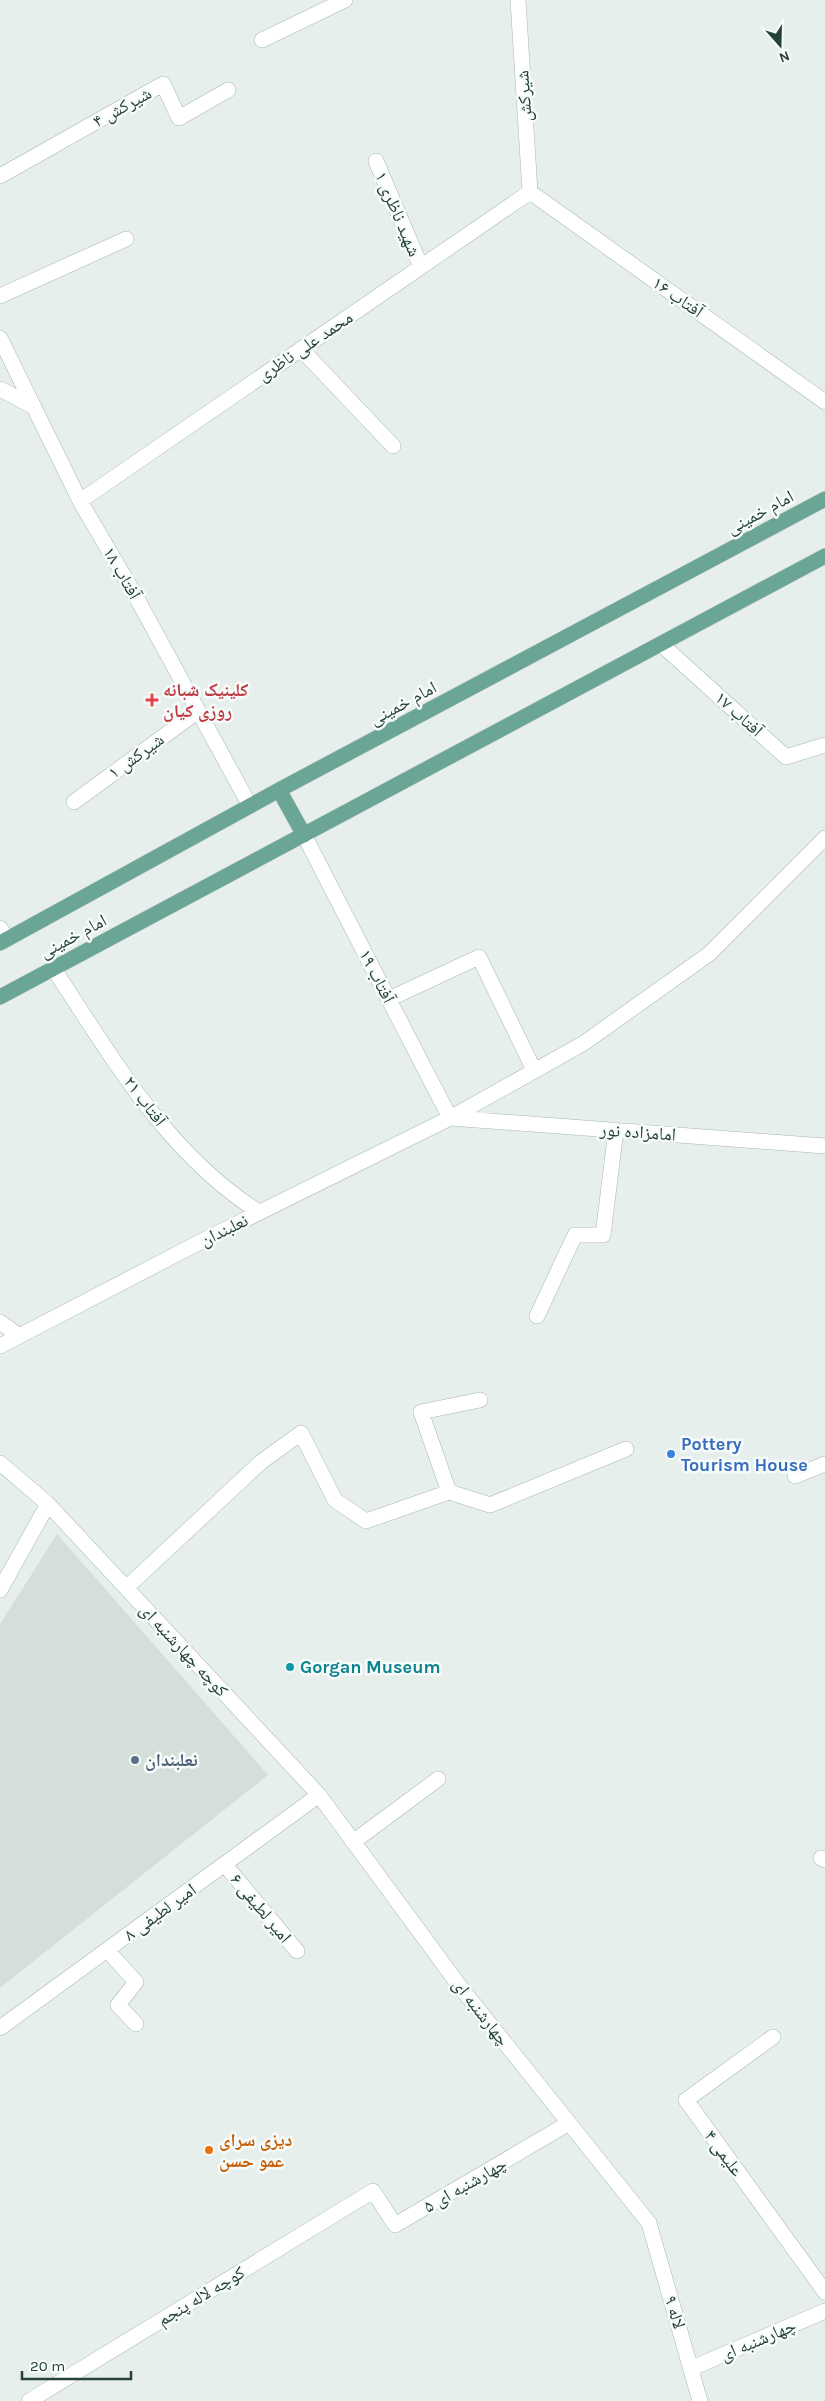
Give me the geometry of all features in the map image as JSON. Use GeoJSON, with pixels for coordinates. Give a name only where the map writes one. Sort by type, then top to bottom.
{"type":"FeatureCollection","features":[{"type":"Feature","properties":{"kind":"main road","name":"امام خمینی"},"geometry":{"type":"LineString","coordinates":[[2,937],[825,499]]}},
{"type":"Feature","properties":{"kind":"main road","name":"امام خمینی"},"geometry":{"type":"LineString","coordinates":[[0,996],[825,556]]}},
{"type":"Feature","properties":{"kind":"main road"},"geometry":{"type":"LineString","coordinates":[[279,790],[304,835]]}},
{"type":"Feature","properties":{"kind":"street"},"geometry":{"type":"LineString","coordinates":[[262,40],[345,0]]}},
{"type":"Feature","properties":{"kind":"street","name":"شیرکش"},"geometry":{"type":"LineString","coordinates":[[518,0],[530,192]]}},
{"type":"Feature","properties":{"kind":"street","name":"۴ شیرکش"},"geometry":{"type":"LineString","coordinates":[[0,176],[163,84],[179,118],[228,90]]}},
{"type":"Feature","properties":{"kind":"street","name":"۱ شهید ناظری"},"geometry":{"type":"LineString","coordinates":[[376,161],[421,267]]}},
{"type":"Feature","properties":{"kind":"street","name":"محمد علی ناظری"},"geometry":{"type":"LineString","coordinates":[[80,500],[530,192]]}},
{"type":"Feature","properties":{"kind":"street","name":"آفتاب ۱۶"},"geometry":{"type":"LineString","coordinates":[[530,192],[825,402]]}},
{"type":"Feature","properties":{"kind":"street"},"geometry":{"type":"LineString","coordinates":[[0,296],[126,239]]}},
{"type":"Feature","properties":{"kind":"street","name":"آفتاب ۱۸"},"geometry":{"type":"LineString","coordinates":[[0,338],[80,500],[135,595],[250,806]]}},
{"type":"Feature","properties":{"kind":"street"},"geometry":{"type":"LineString","coordinates":[[301,349],[393,446]]}},
{"type":"Feature","properties":{"kind":"street"},"geometry":{"type":"LineString","coordinates":[[0,389],[34,407]]}},
{"type":"Feature","properties":{"kind":"street","name":"۱۷ آفتاب"},"geometry":{"type":"LineString","coordinates":[[661,644],[786,757],[825,745]]}},
{"type":"Feature","properties":{"kind":"street","name":"شیرکش ۱"},"geometry":{"type":"LineString","coordinates":[[74,802],[198,711]]}},
{"type":"Feature","properties":{"kind":"street","name":"۱۹ آفتاب"},"geometry":{"type":"LineString","coordinates":[[304,835],[450,1118]]}},
{"type":"Feature","properties":{"kind":"street","name":"نعلبندان"},"geometry":{"type":"LineString","coordinates":[[0,1346],[18,1335],[260,1212],[450,1118],[584,1043],[710,954],[825,838]]}},
{"type":"Feature","properties":{"kind":"street"},"geometry":{"type":"LineString","coordinates":[[389,999],[479,957],[534,1070]]}},
{"type":"Feature","properties":{"kind":"street","name":"آفتاب ۲۱"},"geometry":{"type":"LineString","coordinates":[[53,968],[150,1111],[230,1194],[260,1212]]}},
{"type":"Feature","properties":{"kind":"street","name":"امامزاده نور"},"geometry":{"type":"LineString","coordinates":[[450,1118],[825,1146]]}},
{"type":"Feature","properties":{"kind":"street"},"geometry":{"type":"LineString","coordinates":[[537,1316],[575,1236],[603,1235],[616,1130]]}},
{"type":"Feature","properties":{"kind":"street"},"geometry":{"type":"LineString","coordinates":[[0,1322],[18,1335]]}},
{"type":"Feature","properties":{"kind":"street"},"geometry":{"type":"LineString","coordinates":[[449,1492],[421,1412],[480,1400]]}},
{"type":"Feature","properties":{"kind":"street"},"geometry":{"type":"LineString","coordinates":[[126,1588],[261,1462],[301,1433],[335,1500],[366,1521],[449,1492],[490,1505],[626,1449]]}},
{"type":"Feature","properties":{"kind":"street","name":"کوچه چهارشنبه ای"},"geometry":{"type":"LineString","coordinates":[[0,1463],[48,1504],[320,1795]]}},
{"type":"Feature","properties":{"kind":"street"},"geometry":{"type":"LineString","coordinates":[[795,1476],[825,1464]]}},
{"type":"Feature","properties":{"kind":"street"},"geometry":{"type":"LineString","coordinates":[[0,1590],[48,1504]]}},
{"type":"Feature","properties":{"kind":"street"},"geometry":{"type":"LineString","coordinates":[[353,1842],[438,1779]]}},
{"type":"Feature","properties":{"kind":"street","name":"چهارشنبه ای"},"geometry":{"type":"LineString","coordinates":[[320,1795],[462,1988],[648,2223]]}},
{"type":"Feature","properties":{"kind":"street","name":"۸ امیر لطیفی"},"geometry":{"type":"LineString","coordinates":[[0,2028],[320,1795]]}},
{"type":"Feature","properties":{"kind":"street","name":"۶ امیر لطیفی"},"geometry":{"type":"LineString","coordinates":[[225,1865],[297,1950]]}},
{"type":"Feature","properties":{"kind":"street"},"geometry":{"type":"LineString","coordinates":[[108,1950],[136,1982],[118,2005],[136,2024]]}},
{"type":"Feature","properties":{"kind":"street","name":"۴ علیمی"},"geometry":{"type":"LineString","coordinates":[[774,2037],[686,2100],[825,2292]]}},
{"type":"Feature","properties":{"kind":"street","name":"۵ چهارشنبه ای"},"geometry":{"type":"LineString","coordinates":[[373,2191],[395,2225],[569,2123]]}},
{"type":"Feature","properties":{"kind":"street","name":"کوچه لاله پنجم"},"geometry":{"type":"LineString","coordinates":[[29,2401],[373,2191]]}},
{"type":"Feature","properties":{"kind":"street","name":"۹ لاله"},"geometry":{"type":"LineString","coordinates":[[648,2223],[692,2368],[700,2401]]}},
{"type":"Feature","properties":{"kind":"street","name":"چهارشنبه ای"},"geometry":{"type":"LineString","coordinates":[[692,2368],[825,2311]]}},
{"type":"Feature","properties":{"kind":"shaded area","name":"نعلبندان"},"geometry":{"type":"Polygon","coordinates":[[[57,1534],[268,1775],[0,1988],[0,1624],[57,1534]]]}},
{"type":"Feature","properties":{"kind":"place","name":"کلینیک شبانه روزی کیان"},"geometry":{"type":"Point","coordinates":[152,700]}},
{"type":"Feature","properties":{"kind":"place","name":"Pottery Tourism House"},"geometry":{"type":"Point","coordinates":[671,1454]}},
{"type":"Feature","properties":{"kind":"place","name":"Gorgan Museum"},"geometry":{"type":"Point","coordinates":[290,1667]}},
{"type":"Feature","properties":{"kind":"place","name":"نعلبندان"},"geometry":{"type":"Point","coordinates":[135,1760]}},
{"type":"Feature","properties":{"kind":"place","name":"دیزی سرای عمو حسن"},"geometry":{"type":"Point","coordinates":[209,2150]}}]}
